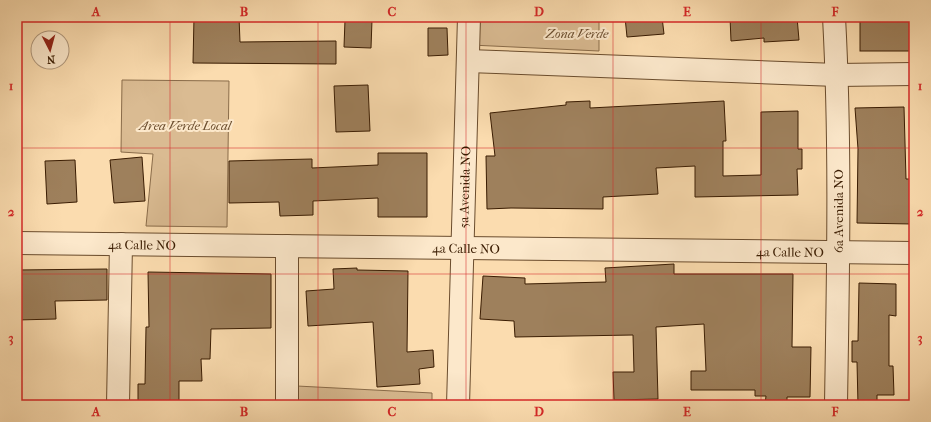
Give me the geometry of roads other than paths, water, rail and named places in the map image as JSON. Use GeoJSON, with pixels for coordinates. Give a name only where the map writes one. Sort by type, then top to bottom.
{"type":"FeatureCollection","features":[{"type":"Feature","properties":{"kind":"street","name":"5a Avenida NO"},"geometry":{"type":"LineString","coordinates":[[458,405],[469,17]]}},
{"type":"Feature","properties":{"kind":"street","name":"6a Avenida NO"},"geometry":{"type":"LineString","coordinates":[[834,17],[838,75],[839,252],[836,405]]}},
{"type":"Feature","properties":{"kind":"street"},"geometry":{"type":"LineString","coordinates":[[468,61],[838,75],[914,74]]}},
{"type":"Feature","properties":{"kind":"street","name":"4a Calle NO"},"geometry":{"type":"LineString","coordinates":[[17,243],[914,253]]}},
{"type":"Feature","properties":{"kind":"street"},"geometry":{"type":"LineString","coordinates":[[118,405],[121,244]]}},
{"type":"Feature","properties":{"kind":"street"},"geometry":{"type":"LineString","coordinates":[[287,246],[287,405]]}},
{"type":"Feature","properties":{"kind":"park label","name":"Zona Verde"},"geometry":{"type":"Point","coordinates":[577,33]}},
{"type":"Feature","properties":{"kind":"park label","name":"Area Verde Local"},"geometry":{"type":"Point","coordinates":[185,125]}}]}
